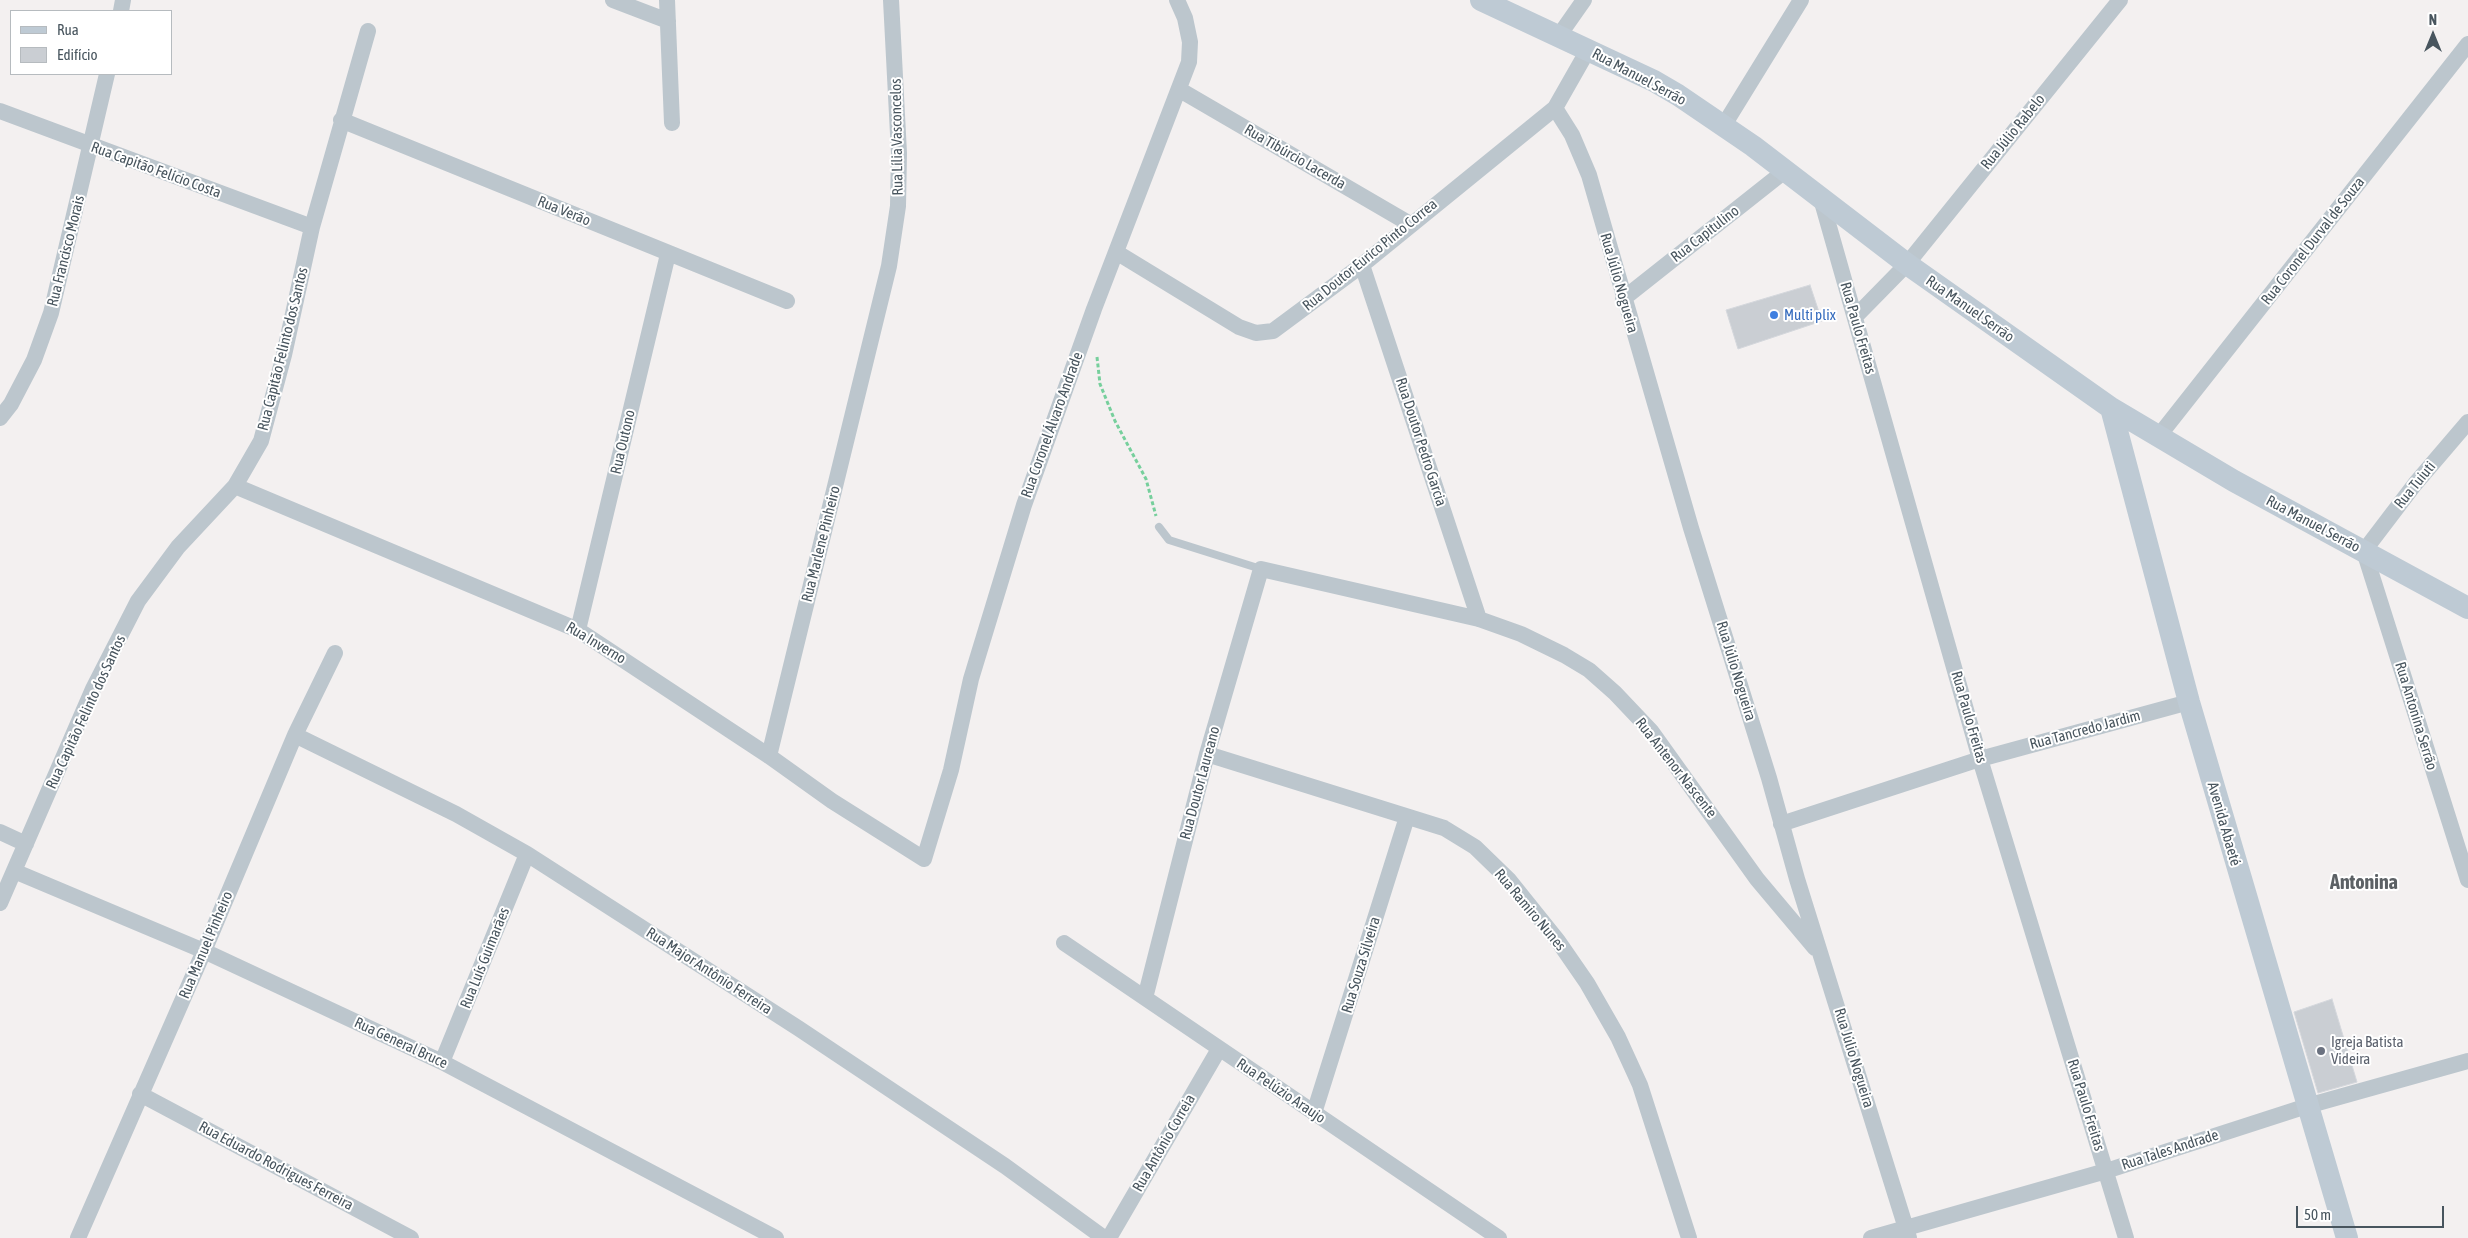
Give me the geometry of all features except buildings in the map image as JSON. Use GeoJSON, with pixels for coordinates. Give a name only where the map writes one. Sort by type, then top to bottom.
{"type":"FeatureCollection","features":[{"type":"Feature","properties":{"kind":"street"},"geometry":{"type":"LineString","coordinates":[[614,0],[668,21]]}},
{"type":"Feature","properties":{"kind":"street"},"geometry":{"type":"LineString","coordinates":[[667,0],[672,123]]}},
{"type":"Feature","properties":{"kind":"street","name":"Rua Lília Vasconcelos"},"geometry":{"type":"LineString","coordinates":[[873,331],[888,266],[898,206],[899,153],[891,0]]}},
{"type":"Feature","properties":{"kind":"street","name":"Rua Coronel Álvaro Andrade"},"geometry":{"type":"LineString","coordinates":[[924,859],[951,770],[971,679],[1024,505],[1116,252],[1180,90],[1189,62],[1190,42],[1186,18],[1177,0]]}},
{"type":"Feature","properties":{"kind":"street","name":"Rua Manuel Serrão"},"geometry":{"type":"LineString","coordinates":[[1481,0],[1654,81],[1724,125],[1820,194],[1907,264],[2111,408],[2234,481],[2468,608]]}},
{"type":"Feature","properties":{"kind":"street"},"geometry":{"type":"LineString","coordinates":[[1558,37],[1584,0]]}},
{"type":"Feature","properties":{"kind":"street"},"geometry":{"type":"LineString","coordinates":[[1724,125],[1802,0]]}},
{"type":"Feature","properties":{"kind":"street","name":"Rua Júlio Rabelo"},"geometry":{"type":"LineString","coordinates":[[1854,317],[1907,264],[2120,0]]}},
{"type":"Feature","properties":{"kind":"street","name":"Rua Capitão Felinto dos Santos"},"geometry":{"type":"LineString","coordinates":[[0,903],[93,689],[138,601],[178,547],[235,486],[261,441],[284,355],[312,228],[368,31]]}},
{"type":"Feature","properties":{"kind":"street","name":"Rua Coronel Durval de Souza"},"geometry":{"type":"LineString","coordinates":[[2158,437],[2468,44]]}},
{"type":"Feature","properties":{"kind":"street","name":"Rua Doutor Eurico Pinto Correa"},"geometry":{"type":"LineString","coordinates":[[1116,252],[1239,327],[1256,333],[1273,331],[1362,264],[1555,108],[1588,50]]}},
{"type":"Feature","properties":{"kind":"street","name":"Rua Francisco Morais"},"geometry":{"type":"LineString","coordinates":[[0,418],[11,404],[34,360],[50,313],[92,147],[107,75]]}},
{"type":"Feature","properties":{"kind":"street","name":"Rua Tibúrcio Lacerda"},"geometry":{"type":"LineString","coordinates":[[1180,90],[1410,224]]}},
{"type":"Feature","properties":{"kind":"street","name":"Rua Júlio Nogueira"},"geometry":{"type":"LineString","coordinates":[[1555,108],[1572,135],[1589,175],[1623,299],[1781,824],[1908,1233]]}},
{"type":"Feature","properties":{"kind":"street","name":"Rua Capitão Felício Costa"},"geometry":{"type":"LineString","coordinates":[[0,112],[312,228]]}},
{"type":"Feature","properties":{"kind":"street","name":"Rua Verão"},"geometry":{"type":"LineString","coordinates":[[342,120],[668,254],[788,301]]}},
{"type":"Feature","properties":{"kind":"street","name":"Rua Capitulino"},"geometry":{"type":"LineString","coordinates":[[1623,299],[1786,170]]}},
{"type":"Feature","properties":{"kind":"street","name":"Rua Paulo Freitas"},"geometry":{"type":"LineString","coordinates":[[1820,194],[1980,759],[2126,1238]]}},
{"type":"Feature","properties":{"kind":"street","name":"Rua Outono"},"geometry":{"type":"LineString","coordinates":[[578,630],[668,254]]}},
{"type":"Feature","properties":{"kind":"street","name":"Rua Doutor Pedro Garcia"},"geometry":{"type":"LineString","coordinates":[[1362,264],[1479,619]]}},
{"type":"Feature","properties":{"kind":"street","name":"Rua Marlene Pinheiro"},"geometry":{"type":"LineString","coordinates":[[769,756],[873,331]]}},
{"type":"Feature","properties":{"kind":"street","name":"Avenida Abaeté"},"geometry":{"type":"LineString","coordinates":[[2111,408],[2189,702],[2347,1238]]}},
{"type":"Feature","properties":{"kind":"street","name":"Rua Tuiuti"},"geometry":{"type":"LineString","coordinates":[[2364,551],[2415,484],[2468,422]]}},
{"type":"Feature","properties":{"kind":"street","name":"Rua Inverno"},"geometry":{"type":"LineString","coordinates":[[235,486],[578,630],[769,756],[832,801],[924,859]]}},
{"type":"Feature","properties":{"kind":"street","name":"Rua Antonina Serrão"},"geometry":{"type":"LineString","coordinates":[[2364,551],[2468,880]]}},
{"type":"Feature","properties":{"kind":"street","name":"Rua Antenor Nascente"},"geometry":{"type":"LineString","coordinates":[[1261,569],[1479,619],[1521,634],[1564,655],[1589,670],[1615,693],[1650,731],[1757,880],[1822,956]]}},
{"type":"Feature","properties":{"kind":"street","name":"Rua Doutor Laureano"},"geometry":{"type":"LineString","coordinates":[[1145,998],[1207,754],[1261,569]]}},
{"type":"Feature","properties":{"kind":"street","name":"Rua Manuel Pinheiro"},"geometry":{"type":"LineString","coordinates":[[78,1238],[204,951],[295,735],[335,652]]}},
{"type":"Feature","properties":{"kind":"street","name":"Rua Tancredo Jardim"},"geometry":{"type":"LineString","coordinates":[[1781,824],[1980,759],[2189,702]]}},
{"type":"Feature","properties":{"kind":"street","name":"Rua Major Antônio Ferreira"},"geometry":{"type":"LineString","coordinates":[[295,735],[456,814],[527,854],[798,1028],[1005,1166],[1104,1238]]}},
{"type":"Feature","properties":{"kind":"street","name":"Rua Ramiro Nunes"},"geometry":{"type":"LineString","coordinates":[[1207,754],[1444,828],[1475,847],[1509,880],[1558,941],[1588,983],[1618,1037],[1640,1085],[1689,1238]]}},
{"type":"Feature","properties":{"kind":"street","name":"Rua Souza Silveira"},"geometry":{"type":"LineString","coordinates":[[1314,1113],[1407,817]]}},
{"type":"Feature","properties":{"kind":"street"},"geometry":{"type":"LineString","coordinates":[[0,832],[26,844]]}},
{"type":"Feature","properties":{"kind":"street","name":"Rua Luís Guimarães"},"geometry":{"type":"LineString","coordinates":[[442,1062],[527,854]]}},
{"type":"Feature","properties":{"kind":"street","name":"Rua General Bruce"},"geometry":{"type":"LineString","coordinates":[[14,871],[204,951],[442,1062],[776,1238]]}},
{"type":"Feature","properties":{"kind":"street","name":"Rua Pelúzio Araujo"},"geometry":{"type":"LineString","coordinates":[[1064,943],[1499,1238]]}},
{"type":"Feature","properties":{"kind":"street","name":"Rua Antônio Correia"},"geometry":{"type":"LineString","coordinates":[[1109,1238],[1219,1049]]}},
{"type":"Feature","properties":{"kind":"street","name":"Rua Tales Andrade"},"geometry":{"type":"LineString","coordinates":[[1871,1238],[1908,1233],[2308,1106],[2468,1061]]}},
{"type":"Feature","properties":{"kind":"street","name":"Rua Eduardo Rodrigues Ferreira"},"geometry":{"type":"LineString","coordinates":[[140,1094],[411,1238]]}},
{"type":"Feature","properties":{"kind":"lane"},"geometry":{"type":"LineString","coordinates":[[1159,527],[1170,540],[1261,569]]}},
{"type":"Feature","properties":{"kind":"path"},"geometry":{"type":"LineString","coordinates":[[1096,355],[1100,384],[1115,422],[1146,479],[1159,527]]}},
{"type":"Feature","properties":{"kind":"place","name":"Multi plix"},"geometry":{"type":"Point","coordinates":[1774,315]}},
{"type":"Feature","properties":{"kind":"place","name":"Igreja Batista Videira"},"geometry":{"type":"Point","coordinates":[2321,1051]}},
{"type":"Feature","properties":{"kind":"district","name":"Antonina"},"geometry":{"type":"Point","coordinates":[2364,883]}}]}
